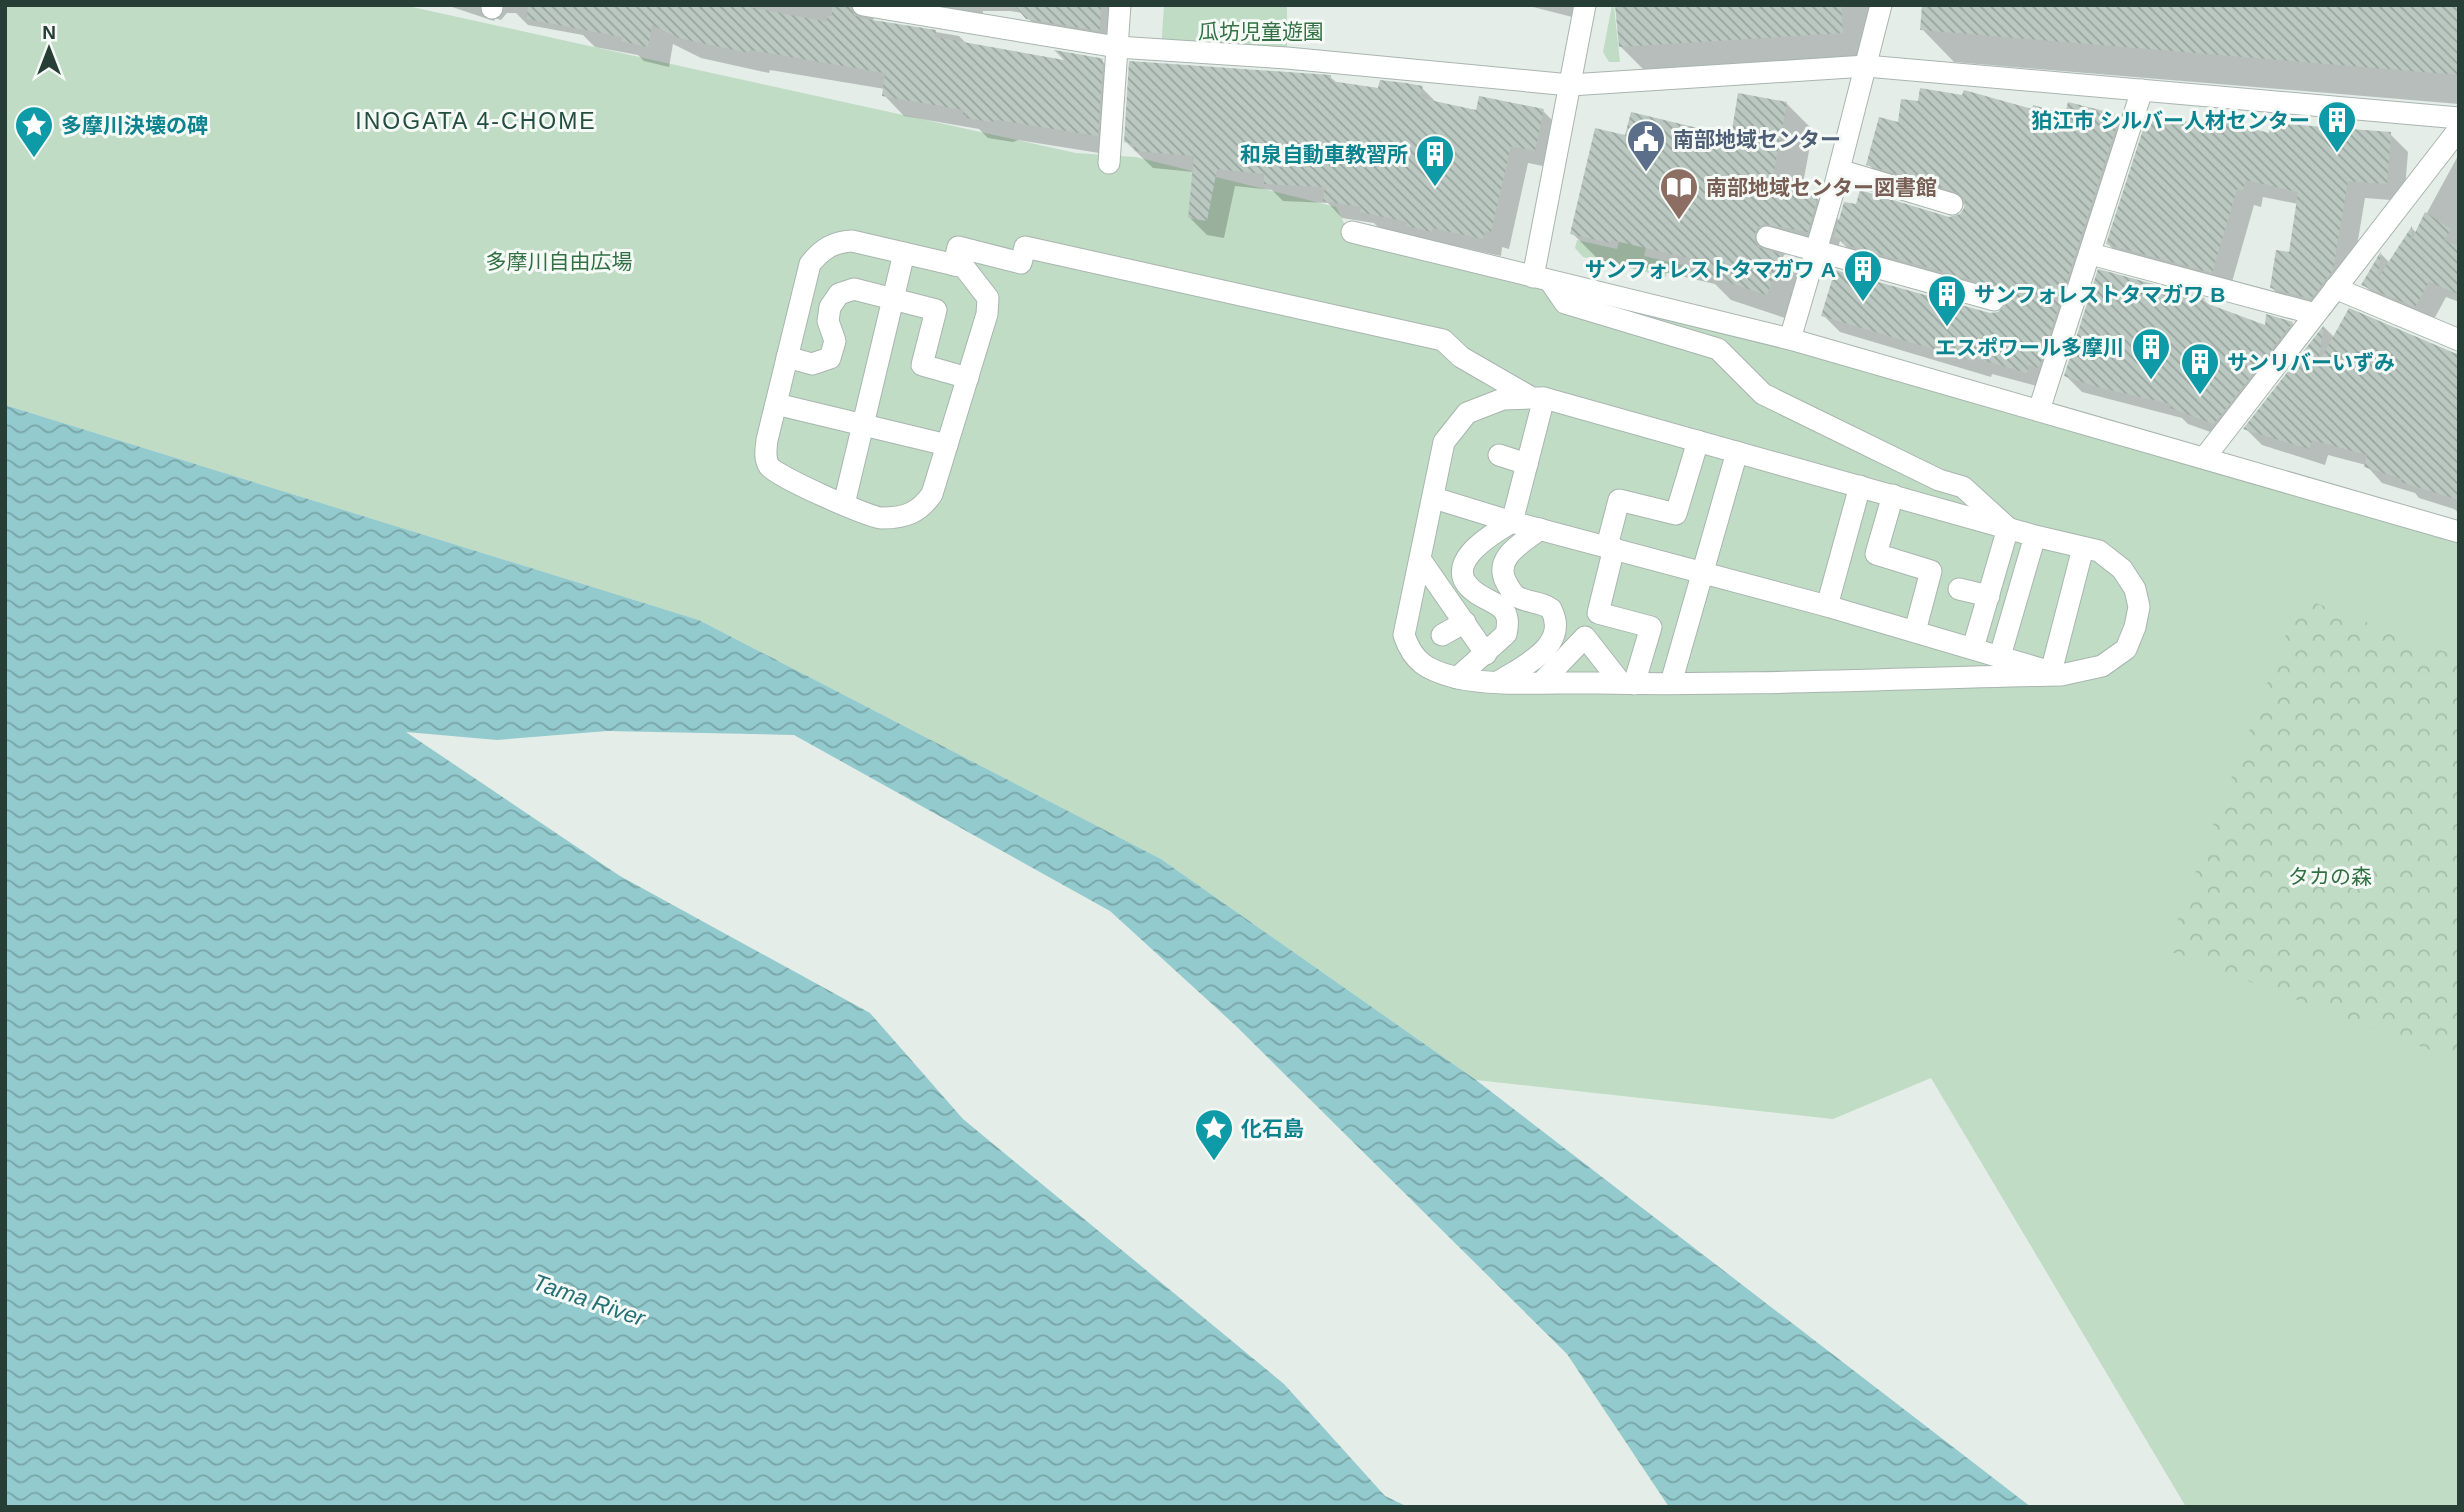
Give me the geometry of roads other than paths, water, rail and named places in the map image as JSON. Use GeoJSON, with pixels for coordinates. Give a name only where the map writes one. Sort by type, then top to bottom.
{"type":"FeatureCollection","features":[{"type":"Feature","properties":{"kind":"street"},"geometry":{"type":"LineString","coordinates":[[863,5],[1117,47],[1287,58],[1570,85],[1866,66],[2459,118]]}},
{"type":"Feature","properties":{"kind":"street"},"geometry":{"type":"LineString","coordinates":[[1109,163],[1120,5]]}},
{"type":"Feature","properties":{"kind":"street"},"geometry":{"type":"LineString","coordinates":[[1541,279],[1570,85],[1585,5]]}},
{"type":"Feature","properties":{"kind":"street"},"geometry":{"type":"LineString","coordinates":[[1790,339],[1839,170],[1881,5]]}},
{"type":"Feature","properties":{"kind":"street"},"geometry":{"type":"LineString","coordinates":[[2039,410],[2142,90]]}},
{"type":"Feature","properties":{"kind":"street"},"geometry":{"type":"LineString","coordinates":[[2205,457],[2459,129]]}},
{"type":"Feature","properties":{"kind":"street"},"geometry":{"type":"LineString","coordinates":[[1839,170],[1952,204]]}},
{"type":"Feature","properties":{"kind":"street"},"geometry":{"type":"LineString","coordinates":[[1352,233],[1790,339],[2459,532]]}},
{"type":"Feature","properties":{"kind":"street"},"geometry":{"type":"LineString","coordinates":[[1767,237],[1994,300]]}},
{"type":"Feature","properties":{"kind":"street"},"geometry":{"type":"LineString","coordinates":[[852,241],[904,253],[964,267],[988,298],[987,314],[932,494],[923,508],[905,516],[878,518],[780,476],[769,467],[766,456],[810,264],[820,252],[837,242],[852,241]]}},
{"type":"Feature","properties":{"kind":"street"},"geometry":{"type":"LineString","coordinates":[[954,265],[958,247],[1021,262],[1025,247],[1443,340],[1461,357],[1538,398],[2035,536],[2099,551],[2122,569],[2135,589],[2139,607],[2135,627],[2126,649],[2102,666],[2056,673],[1627,684],[1498,682],[1457,678],[1423,665],[1410,651],[1404,635],[1444,442],[1467,413],[1503,399],[1538,398]]}},
{"type":"Feature","properties":{"kind":"street"},"geometry":{"type":"LineString","coordinates":[[844,504],[904,253]]}},
{"type":"Feature","properties":{"kind":"street"},"geometry":{"type":"LineString","coordinates":[[2091,254],[2315,314]]}},
{"type":"Feature","properties":{"kind":"street"},"geometry":{"type":"LineString","coordinates":[[1541,279],[1565,303],[1717,349],[1763,394],[1939,481],[1963,486],[2008,528]]}},
{"type":"Feature","properties":{"kind":"street"},"geometry":{"type":"LineString","coordinates":[[2335,288],[2459,340]]}},
{"type":"Feature","properties":{"kind":"street"},"geometry":{"type":"LineString","coordinates":[[787,357],[812,364],[830,358],[835,341],[828,321],[831,307],[839,294],[854,289],[936,310],[922,365],[968,378]]}},
{"type":"Feature","properties":{"kind":"street"},"geometry":{"type":"LineString","coordinates":[[1457,678],[1506,635],[1509,624],[1505,611],[1496,602],[1476,593],[1469,586],[1463,567],[1478,544],[1512,522],[1527,464],[1538,398]]}},
{"type":"Feature","properties":{"kind":"street"},"geometry":{"type":"LineString","coordinates":[[776,404],[947,445]]}},
{"type":"Feature","properties":{"kind":"street"},"geometry":{"type":"LineString","coordinates":[[1627,684],[1651,627],[1598,613],[1619,500],[1676,514],[1698,441]]}},
{"type":"Feature","properties":{"kind":"street"},"geometry":{"type":"LineString","coordinates":[[1671,683],[1738,452]]}},
{"type":"Feature","properties":{"kind":"street"},"geometry":{"type":"LineString","coordinates":[[1499,456],[1527,464]]}},
{"type":"Feature","properties":{"kind":"street"},"geometry":{"type":"LineString","coordinates":[[1827,606],[1860,486]]}},
{"type":"Feature","properties":{"kind":"street"},"geometry":{"type":"LineString","coordinates":[[1893,495],[1876,554],[1931,571],[1915,631]]}},
{"type":"Feature","properties":{"kind":"street"},"geometry":{"type":"LineString","coordinates":[[1434,498],[1512,522],[1827,606],[2056,673]]}},
{"type":"Feature","properties":{"kind":"street"},"geometry":{"type":"LineString","coordinates":[[1973,648],[2008,528]]}},
{"type":"Feature","properties":{"kind":"street"},"geometry":{"type":"LineString","coordinates":[[1498,682],[1546,649],[1555,633],[1556,625],[1551,610],[1539,603],[1517,597],[1503,577],[1503,563],[1509,553],[1541,529]]}},
{"type":"Feature","properties":{"kind":"street"},"geometry":{"type":"LineString","coordinates":[[2000,656],[2035,536]]}},
{"type":"Feature","properties":{"kind":"street"},"geometry":{"type":"LineString","coordinates":[[2056,673],[2082,548]]}},
{"type":"Feature","properties":{"kind":"street"},"geometry":{"type":"LineString","coordinates":[[1420,559],[1486,654]]}},
{"type":"Feature","properties":{"kind":"street"},"geometry":{"type":"LineString","coordinates":[[1959,589],[1989,596]]}},
{"type":"Feature","properties":{"kind":"street"},"geometry":{"type":"LineString","coordinates":[[1442,635],[1465,622]]}},
{"type":"Feature","properties":{"kind":"street"},"geometry":{"type":"LineString","coordinates":[[1542,682],[1586,637],[1627,684]]}},
{"type":"Feature","properties":{"kind":"water","name":"Tama River"},"geometry":{"type":"Polygon","coordinates":[[[5,405],[699,620],[1161,859],[1476,1080],[2031,1507],[1669,1507],[1567,1354],[1235,1025],[1110,911],[794,735],[607,731],[497,740],[406,732],[620,876],[870,1013],[963,1119],[1284,1384],[1385,1496],[1408,1507],[5,1507],[5,405]]]}},
{"type":"Feature","properties":{"kind":"place","name":"狛江市 シルバー人材センター"},"geometry":{"type":"Point","coordinates":[2337,154]}},
{"type":"Feature","properties":{"kind":"place","name":"多摩川決壊の碑"},"geometry":{"type":"Point","coordinates":[34,159]}},
{"type":"Feature","properties":{"kind":"place","name":"南部地域センター"},"geometry":{"type":"Point","coordinates":[1646,173]}},
{"type":"Feature","properties":{"kind":"place","name":"和泉自動車教習所"},"geometry":{"type":"Point","coordinates":[1435,188]}},
{"type":"Feature","properties":{"kind":"place","name":"南部地域センター図書館"},"geometry":{"type":"Point","coordinates":[1679,221]}},
{"type":"Feature","properties":{"kind":"place","name":"サンフォレストタマガワ A"},"geometry":{"type":"Point","coordinates":[1863,303]}},
{"type":"Feature","properties":{"kind":"place","name":"サンフォレストタマガワ B"},"geometry":{"type":"Point","coordinates":[1947,328]}},
{"type":"Feature","properties":{"kind":"place","name":"エスポワール多摩川"},"geometry":{"type":"Point","coordinates":[2151,381]}},
{"type":"Feature","properties":{"kind":"place","name":"サンリバーいずみ"},"geometry":{"type":"Point","coordinates":[2200,396]}},
{"type":"Feature","properties":{"kind":"place","name":"化石島"},"geometry":{"type":"Point","coordinates":[1214,1162]}},
{"type":"Feature","properties":{"kind":"district","name":"INOGATA 4-CHOME"},"geometry":{"type":"Point","coordinates":[476,121]}},
{"type":"Feature","properties":{"kind":"park label","name":"瓜坊児童遊園"},"geometry":{"type":"Point","coordinates":[1261,31]}},
{"type":"Feature","properties":{"kind":"park label","name":"多摩川自由広場"},"geometry":{"type":"Point","coordinates":[559,261]}},
{"type":"Feature","properties":{"kind":"park label","name":"タカの森"},"geometry":{"type":"Point","coordinates":[2330,876]}}]}
